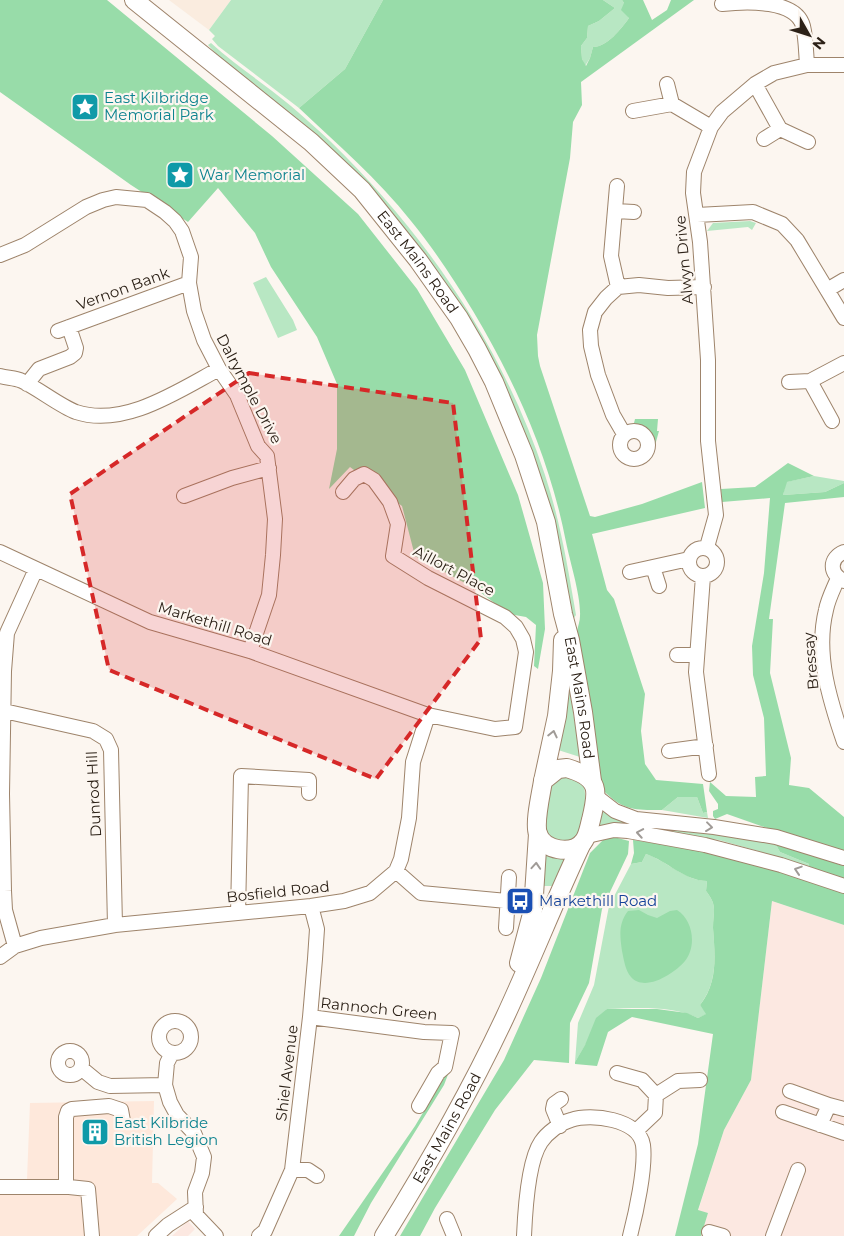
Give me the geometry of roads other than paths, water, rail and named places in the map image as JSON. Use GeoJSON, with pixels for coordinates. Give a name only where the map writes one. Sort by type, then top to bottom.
{"type":"FeatureCollection","features":[{"type":"Feature","properties":{"kind":"main road","name":"East Mains Road"},"geometry":{"type":"LineString","coordinates":[[134,0],[311,142],[362,190],[418,260],[477,349],[494,382],[524,454],[546,522],[582,703],[594,789]]}},
{"type":"Feature","properties":{"kind":"main road","name":"East Mains Road"},"geometry":{"type":"LineString","coordinates":[[543,781],[557,716],[562,671],[563,614]]}},
{"type":"Feature","properties":{"kind":"main road"},"geometry":{"type":"LineString","coordinates":[[568,768],[580,771],[594,789],[584,840],[570,849],[554,849],[544,844],[538,834],[538,814],[543,781],[558,770],[568,768]]}},
{"type":"Feature","properties":{"kind":"main road","name":"East Mains Road"},"geometry":{"type":"LineString","coordinates":[[505,1016],[532,910],[538,834]]}},
{"type":"Feature","properties":{"kind":"main road","name":"East Mains Road"},"geometry":{"type":"LineString","coordinates":[[384,1236],[417,1184],[471,1084],[505,1016],[584,840]]}},
{"type":"Feature","properties":{"kind":"street"},"geometry":{"type":"LineString","coordinates":[[722,4],[760,1],[795,4],[803,26],[807,64]]}},
{"type":"Feature","properties":{"kind":"street","name":"Alwyn Drive"},"geometry":{"type":"LineString","coordinates":[[707,547],[716,515],[708,441],[708,360],[704,287],[693,192],[694,172],[711,127],[722,112],[755,84],[774,73],[807,64],[844,65]]}},
{"type":"Feature","properties":{"kind":"street"},"geometry":{"type":"LineString","coordinates":[[667,84],[672,104]]}},
{"type":"Feature","properties":{"kind":"street"},"geometry":{"type":"LineString","coordinates":[[755,84],[780,129],[808,142]]}},
{"type":"Feature","properties":{"kind":"street"},"geometry":{"type":"LineString","coordinates":[[632,111],[672,104],[711,127]]}},
{"type":"Feature","properties":{"kind":"street"},"geometry":{"type":"LineString","coordinates":[[764,139],[780,129]]}},
{"type":"Feature","properties":{"kind":"street"},"geometry":{"type":"LineString","coordinates":[[616,186],[611,256],[618,287]]}},
{"type":"Feature","properties":{"kind":"street","name":"Dalrymple Drive"},"geometry":{"type":"LineString","coordinates":[[0,255],[26,245],[86,207],[116,197],[147,200],[165,212],[182,231],[190,257],[189,283],[194,311],[202,335],[219,369],[237,394],[258,446],[267,456],[269,468],[275,519],[269,595],[250,651]]}},
{"type":"Feature","properties":{"kind":"street"},"geometry":{"type":"LineString","coordinates":[[615,211],[634,212]]}},
{"type":"Feature","properties":{"kind":"street"},"geometry":{"type":"LineString","coordinates":[[697,215],[753,212],[782,224],[797,240],[844,318]]}},
{"type":"Feature","properties":{"kind":"street"},"geometry":{"type":"LineString","coordinates":[[827,290],[844,280]]}},
{"type":"Feature","properties":{"kind":"street","name":"Vernon Bank"},"geometry":{"type":"LineString","coordinates":[[27,384],[39,369],[70,358],[75,353],[76,348],[63,329],[189,283]]}},
{"type":"Feature","properties":{"kind":"street"},"geometry":{"type":"LineString","coordinates":[[624,434],[609,407],[591,346],[590,330],[595,312],[618,287],[638,285],[668,288],[704,287]]}},
{"type":"Feature","properties":{"kind":"street"},"geometry":{"type":"LineString","coordinates":[[789,382],[810,381],[844,363]]}},
{"type":"Feature","properties":{"kind":"street"},"geometry":{"type":"LineString","coordinates":[[0,376],[20,380],[74,412],[96,416],[149,406],[219,369]]}},
{"type":"Feature","properties":{"kind":"street"},"geometry":{"type":"LineString","coordinates":[[810,381],[832,421]]}},
{"type":"Feature","properties":{"kind":"street"},"geometry":{"type":"LineString","coordinates":[[184,496],[232,478],[269,468]]}},
{"type":"Feature","properties":{"kind":"street","name":"Aillort Place"},"geometry":{"type":"LineString","coordinates":[[343,492],[354,479],[364,474],[374,480],[390,502],[398,524],[393,556],[428,578],[504,617],[516,627],[523,639],[526,652],[515,727]]}},
{"type":"Feature","properties":{"kind":"street"},"geometry":{"type":"LineString","coordinates":[[707,547],[717,557],[718,564],[710,575],[702,576],[692,571],[689,559],[691,553],[696,549],[707,547]]}},
{"type":"Feature","properties":{"kind":"street","name":"Markethill Road"},"geometry":{"type":"LineString","coordinates":[[0,552],[150,622],[250,651],[428,715],[495,729],[515,727]]}},
{"type":"Feature","properties":{"kind":"street","name":"Bressay"},"geometry":{"type":"LineString","coordinates":[[844,552],[838,555],[832,566],[834,573],[841,579],[826,609],[822,646],[828,690],[844,742]]}},
{"type":"Feature","properties":{"kind":"street"},"geometry":{"type":"LineString","coordinates":[[630,572],[689,559]]}},
{"type":"Feature","properties":{"kind":"street"},"geometry":{"type":"LineString","coordinates":[[653,567],[659,586]]}},
{"type":"Feature","properties":{"kind":"street"},"geometry":{"type":"LineString","coordinates":[[15,946],[5,910],[4,891],[2,794],[4,671],[7,633],[36,569]]}},
{"type":"Feature","properties":{"kind":"street"},"geometry":{"type":"LineString","coordinates":[[702,576],[696,672],[709,774]]}},
{"type":"Feature","properties":{"kind":"street"},"geometry":{"type":"LineString","coordinates":[[677,655],[697,655]]}},
{"type":"Feature","properties":{"kind":"street","name":"Dunrod Hill"},"geometry":{"type":"LineString","coordinates":[[4,711],[93,731],[106,739],[111,750],[115,925]]}},
{"type":"Feature","properties":{"kind":"street"},"geometry":{"type":"LineString","coordinates":[[428,715],[413,762],[407,826],[401,859],[396,870],[421,893],[507,901]]}},
{"type":"Feature","properties":{"kind":"street"},"geometry":{"type":"LineString","coordinates":[[669,751],[706,746]]}},
{"type":"Feature","properties":{"kind":"street"},"geometry":{"type":"LineString","coordinates":[[238,912],[241,776],[309,780],[309,793]]}},
{"type":"Feature","properties":{"kind":"street"},"geometry":{"type":"LineString","coordinates":[[594,789],[615,811],[636,819],[714,827],[776,837],[844,858]]}},
{"type":"Feature","properties":{"kind":"street"},"geometry":{"type":"LineString","coordinates":[[584,840],[614,830],[632,831],[705,845],[781,865],[844,886]]}},
{"type":"Feature","properties":{"kind":"street","name":"Bosfield Road"},"geometry":{"type":"LineString","coordinates":[[0,956],[15,946],[41,938],[115,925],[311,906],[344,900],[370,893],[396,870]]}},
{"type":"Feature","properties":{"kind":"street"},"geometry":{"type":"LineString","coordinates":[[506,928],[509,877]]}},
{"type":"Feature","properties":{"kind":"street","name":"Shiel Avenue"},"geometry":{"type":"LineString","coordinates":[[259,1236],[265,1231],[292,1170],[310,1017],[317,929],[311,906]]}},
{"type":"Feature","properties":{"kind":"street","name":"Rannoch Green"},"geometry":{"type":"LineString","coordinates":[[310,1017],[424,1032],[452,1033],[445,1067],[438,1072],[419,1106]]}},
{"type":"Feature","properties":{"kind":"street"},"geometry":{"type":"LineString","coordinates":[[172,1053],[167,1063],[165,1085],[170,1102],[177,1115],[194,1133],[204,1157],[202,1174],[195,1192],[196,1215],[216,1236]]}},
{"type":"Feature","properties":{"kind":"street"},"geometry":{"type":"LineString","coordinates":[[81,1068],[98,1082],[110,1086],[165,1085]]}},
{"type":"Feature","properties":{"kind":"street"},"geometry":{"type":"LineString","coordinates":[[617,1073],[642,1080],[656,1096],[655,1113],[637,1130]]}},
{"type":"Feature","properties":{"kind":"street"},"geometry":{"type":"LineString","coordinates":[[656,1096],[678,1081],[700,1080]]}},
{"type":"Feature","properties":{"kind":"street"},"geometry":{"type":"LineString","coordinates":[[790,1091],[844,1110]]}},
{"type":"Feature","properties":{"kind":"street"},"geometry":{"type":"LineString","coordinates":[[560,1126],[553,1109],[554,1104],[561,1099]]}},
{"type":"Feature","properties":{"kind":"street"},"geometry":{"type":"LineString","coordinates":[[820,1125],[829,1104]]}},
{"type":"Feature","properties":{"kind":"street"},"geometry":{"type":"LineString","coordinates":[[66,1187],[66,1117],[68,1111],[72,1109],[109,1106],[121,1110],[124,1121]]}},
{"type":"Feature","properties":{"kind":"street"},"geometry":{"type":"LineString","coordinates":[[784,1112],[844,1133]]}},
{"type":"Feature","properties":{"kind":"street"},"geometry":{"type":"LineString","coordinates":[[524,1236],[532,1163],[536,1149],[542,1140],[570,1120],[590,1118],[625,1123],[637,1130],[643,1144],[643,1167],[630,1236]]}},
{"type":"Feature","properties":{"kind":"street"},"geometry":{"type":"LineString","coordinates":[[292,1170],[308,1170],[318,1176]]}},
{"type":"Feature","properties":{"kind":"street"},"geometry":{"type":"LineString","coordinates":[[773,1236],[798,1170]]}},
{"type":"Feature","properties":{"kind":"street"},"geometry":{"type":"LineString","coordinates":[[0,1188],[66,1187],[88,1189],[92,1236]]}},
{"type":"Feature","properties":{"kind":"street"},"geometry":{"type":"LineString","coordinates":[[156,1236],[168,1225],[196,1207]]}},
{"type":"Feature","properties":{"kind":"street"},"geometry":{"type":"LineString","coordinates":[[447,1219],[454,1236]]}},
{"type":"Feature","properties":{"kind":"street"},"geometry":{"type":"LineString","coordinates":[[709,1232],[723,1236]]}},
{"type":"Feature","properties":{"kind":"place","name":"East Kilbridge Memorial Park"},"geometry":{"type":"Point","coordinates":[85,107]}},
{"type":"Feature","properties":{"kind":"place","name":"War Memorial"},"geometry":{"type":"Point","coordinates":[180,175]}},
{"type":"Feature","properties":{"kind":"place","name":"Markethill Road"},"geometry":{"type":"Point","coordinates":[520,901]}},
{"type":"Feature","properties":{"kind":"place","name":"East Kilbride British Legion"},"geometry":{"type":"Point","coordinates":[95,1132]}}]}
